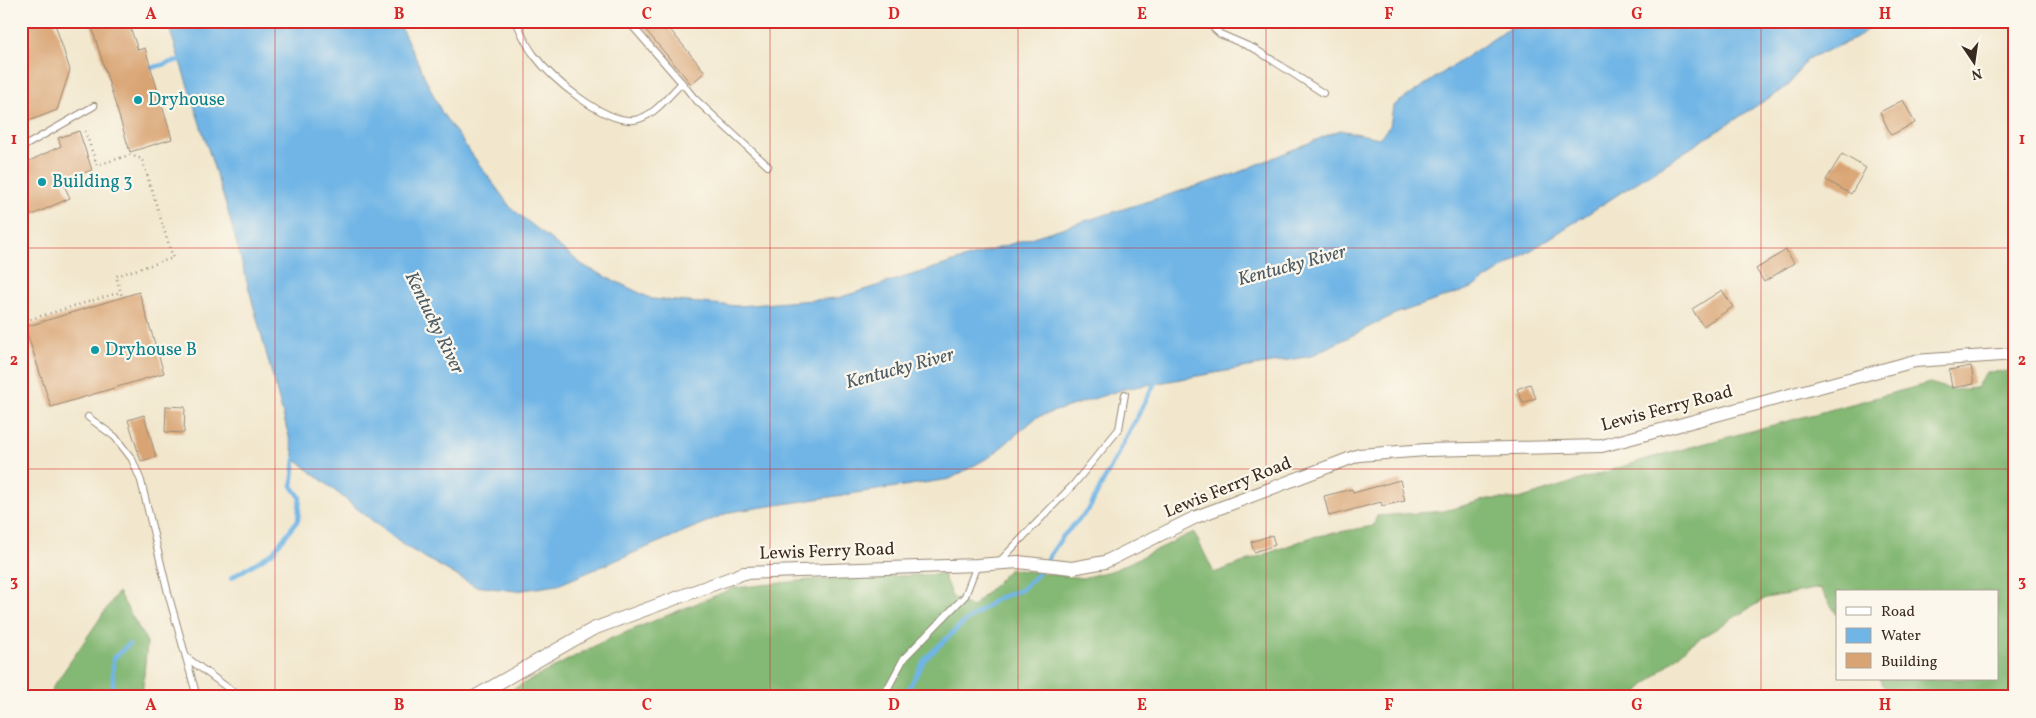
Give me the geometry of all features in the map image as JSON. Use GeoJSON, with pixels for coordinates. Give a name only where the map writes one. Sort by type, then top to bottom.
{"type":"FeatureCollection","features":[{"type":"Feature","properties":{"kind":"street","name":"Lewis Ferry Road"},"geometry":{"type":"LineString","coordinates":[[474,697],[593,629],[744,572],[977,565],[1018,562],[1072,568],[1105,562],[1196,517],[1359,454],[1426,450],[1602,446],[1915,361],[2015,354]]}},
{"type":"Feature","properties":{"kind":"lane"},"geometry":{"type":"LineString","coordinates":[[516,21],[533,54],[554,78],[589,104],[616,118],[635,120],[650,113],[682,83]]}},
{"type":"Feature","properties":{"kind":"lane"},"geometry":{"type":"LineString","coordinates":[[628,21],[694,98],[768,166]]}},
{"type":"Feature","properties":{"kind":"lane"},"geometry":{"type":"LineString","coordinates":[[1206,21],[1220,34],[1255,49],[1323,93]]}},
{"type":"Feature","properties":{"kind":"lane"},"geometry":{"type":"LineString","coordinates":[[21,148],[94,106]]}},
{"type":"Feature","properties":{"kind":"lane"},"geometry":{"type":"LineString","coordinates":[[997,564],[1074,484],[1119,429],[1125,394]]}},
{"type":"Feature","properties":{"kind":"lane"},"geometry":{"type":"LineString","coordinates":[[88,417],[115,437],[132,459],[141,481],[197,697]]}},
{"type":"Feature","properties":{"kind":"lane"},"geometry":{"type":"LineString","coordinates":[[883,697],[904,658],[964,596],[977,565]]}},
{"type":"Feature","properties":{"kind":"lane"},"geometry":{"type":"LineString","coordinates":[[186,657],[240,697]]}},
{"type":"Feature","properties":{"kind":"path"},"geometry":{"type":"LineString","coordinates":[[85,130],[97,165],[130,154],[142,159],[173,258],[116,276],[122,297]]}},
{"type":"Feature","properties":{"kind":"path"},"geometry":{"type":"LineString","coordinates":[[21,322],[121,292]]}},
{"type":"Feature","properties":{"kind":"green space"},"geometry":{"type":"Polygon","coordinates":[[[2015,371],[2015,697],[1891,697],[1880,680],[1998,680],[1998,590],[1836,590],[1836,613],[1820,588],[1766,598],[1691,644],[1632,697],[498,697],[600,643],[734,588],[809,580],[943,574],[952,597],[972,607],[1010,569],[1082,578],[1114,570],[1194,532],[1214,573],[1312,537],[1373,526],[1377,516],[1444,511],[1488,499],[1519,499],[1650,458],[1930,383],[1953,390],[1976,388],[1986,372],[2015,371]]]}},
{"type":"Feature","properties":{"kind":"green space"},"geometry":{"type":"Polygon","coordinates":[[[118,592],[147,642],[142,697],[51,697],[53,687],[118,592]]]}},
{"type":"Feature","properties":{"kind":"water","name":"Kentucky River"},"geometry":{"type":"Polygon","coordinates":[[[167,21],[398,21],[442,113],[511,208],[584,266],[652,299],[738,306],[838,298],[1232,175],[1340,130],[1379,138],[1390,126],[1393,106],[1520,21],[1877,21],[1857,38],[1807,59],[1789,85],[1472,288],[1395,314],[1311,356],[1124,389],[1037,417],[991,456],[950,479],[730,512],[558,585],[516,591],[475,586],[403,545],[295,459],[227,208],[167,21]]]}},
{"type":"Feature","properties":{"kind":"building"},"geometry":{"type":"Polygon","coordinates":[[[21,21],[54,21],[70,70],[57,110],[21,124],[21,21]]]}},
{"type":"Feature","properties":{"kind":"building","name":"Dryhouse"},"geometry":{"type":"Polygon","coordinates":[[[90,21],[128,21],[138,50],[145,48],[172,139],[130,152],[90,21]]]}},
{"type":"Feature","properties":{"kind":"building"},"geometry":{"type":"Polygon","coordinates":[[[651,21],[663,21],[705,72],[691,84],[644,28],[651,21]]]}},
{"type":"Feature","properties":{"kind":"building"},"geometry":{"type":"Polygon","coordinates":[[[1903,100],[1915,123],[1891,135],[1880,112],[1903,100]]]}},
{"type":"Feature","properties":{"kind":"building","name":"Building 3"},"geometry":{"type":"Polygon","coordinates":[[[79,131],[92,170],[62,181],[70,198],[21,220],[21,165],[61,146],[58,138],[79,131]]]}},
{"type":"Feature","properties":{"kind":"building"},"geometry":{"type":"Polygon","coordinates":[[[1842,154],[1866,168],[1851,194],[1826,180],[1842,154]]]}},
{"type":"Feature","properties":{"kind":"building"},"geometry":{"type":"Polygon","coordinates":[[[1786,250],[1794,263],[1764,282],[1756,269],[1786,250]]]}},
{"type":"Feature","properties":{"kind":"building"},"geometry":{"type":"Polygon","coordinates":[[[1722,290],[1733,307],[1703,326],[1692,309],[1722,290]]]}},
{"type":"Feature","properties":{"kind":"building","name":"Dryhouse B"},"geometry":{"type":"Polygon","coordinates":[[[139,292],[164,373],[51,407],[25,327],[139,292]]]}},
{"type":"Feature","properties":{"kind":"building"},"geometry":{"type":"Polygon","coordinates":[[[1971,366],[1974,384],[1952,388],[1949,370],[1971,366]]]}},
{"type":"Feature","properties":{"kind":"building"},"geometry":{"type":"Polygon","coordinates":[[[1530,384],[1536,398],[1523,403],[1517,389],[1530,384]]]}},
{"type":"Feature","properties":{"kind":"building"},"geometry":{"type":"Polygon","coordinates":[[[166,406],[185,407],[184,433],[165,432],[166,406]]]}},
{"type":"Feature","properties":{"kind":"building"},"geometry":{"type":"Polygon","coordinates":[[[144,415],[156,457],[141,461],[128,420],[144,415]]]}},
{"type":"Feature","properties":{"kind":"building"},"geometry":{"type":"Polygon","coordinates":[[[1400,480],[1405,501],[1382,506],[1381,502],[1329,516],[1324,496],[1352,489],[1353,493],[1400,480]]]}},
{"type":"Feature","properties":{"kind":"building"},"geometry":{"type":"Polygon","coordinates":[[[1272,535],[1275,545],[1254,552],[1251,542],[1272,535]]]}},
{"type":"Feature","properties":{"kind":"waterway"},"geometry":{"type":"LineString","coordinates":[[151,68],[179,60]]}},
{"type":"Feature","properties":{"kind":"waterway"},"geometry":{"type":"LineString","coordinates":[[904,697],[925,659],[962,624],[998,598],[1021,590],[1036,576],[1063,536],[1089,509],[1157,379]]}},
{"type":"Feature","properties":{"kind":"waterway"},"geometry":{"type":"LineString","coordinates":[[231,578],[272,553],[298,520],[300,497],[292,486],[295,459],[298,456]]}},
{"type":"Feature","properties":{"kind":"waterway"},"geometry":{"type":"LineString","coordinates":[[113,697],[113,659],[129,644]]}},
{"type":"Feature","properties":{"kind":"place","name":"Dryhouse"},"geometry":{"type":"Point","coordinates":[138,100]}},
{"type":"Feature","properties":{"kind":"place","name":"Building 3"},"geometry":{"type":"Point","coordinates":[42,182]}},
{"type":"Feature","properties":{"kind":"place","name":"Dryhouse B"},"geometry":{"type":"Point","coordinates":[95,350]}}]}
